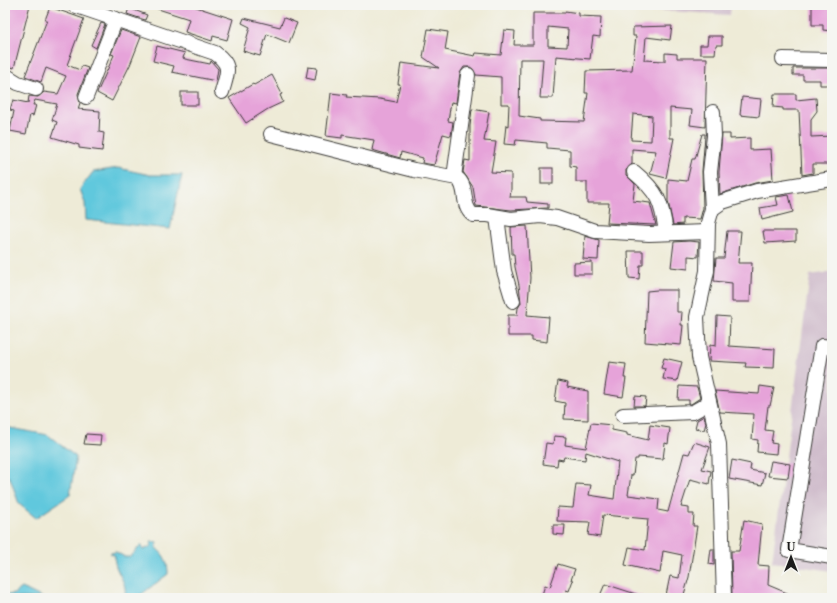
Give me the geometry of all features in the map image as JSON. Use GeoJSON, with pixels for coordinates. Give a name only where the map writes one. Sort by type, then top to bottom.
{"type":"FeatureCollection","features":[{"type":"Feature","properties":{"kind":"street"},"geometry":{"type":"LineString","coordinates":[[74,5],[215,53],[227,64],[228,68],[222,92]]}},
{"type":"Feature","properties":{"kind":"street"},"geometry":{"type":"LineString","coordinates":[[86,97],[116,19]]}},
{"type":"Feature","properties":{"kind":"street"},"geometry":{"type":"LineString","coordinates":[[783,59],[832,60]]}},
{"type":"Feature","properties":{"kind":"street"},"geometry":{"type":"LineString","coordinates":[[5,75],[18,83],[36,89]]}},
{"type":"Feature","properties":{"kind":"street"},"geometry":{"type":"LineString","coordinates":[[454,177],[468,75]]}},
{"type":"Feature","properties":{"kind":"street"},"geometry":{"type":"LineString","coordinates":[[712,112],[714,136],[710,172],[712,209],[707,232],[707,271],[697,317],[699,357],[709,404],[720,444],[724,598]]}},
{"type":"Feature","properties":{"kind":"street"},"geometry":{"type":"LineString","coordinates":[[271,134],[414,170],[454,177],[461,180],[468,211],[473,215],[488,214],[511,219],[540,216],[557,218],[595,231],[649,234],[707,232]]}},
{"type":"Feature","properties":{"kind":"street"},"geometry":{"type":"LineString","coordinates":[[634,172],[653,188],[657,195],[666,234]]}},
{"type":"Feature","properties":{"kind":"street"},"geometry":{"type":"LineString","coordinates":[[712,209],[722,202],[742,195],[832,178]]}},
{"type":"Feature","properties":{"kind":"street"},"geometry":{"type":"LineString","coordinates":[[497,217],[504,271],[513,301]]}},
{"type":"Feature","properties":{"kind":"street"},"geometry":{"type":"LineString","coordinates":[[832,347],[822,346],[789,550],[832,557]]}},
{"type":"Feature","properties":{"kind":"street"},"geometry":{"type":"LineString","coordinates":[[623,415],[693,412],[709,404]]}},
{"type":"Feature","properties":{"kind":"shaded area"},"geometry":{"type":"Polygon","coordinates":[[[571,5],[731,5],[730,15],[571,5]]]}},
{"type":"Feature","properties":{"kind":"shaded area"},"geometry":{"type":"Polygon","coordinates":[[[832,272],[832,571],[772,562],[810,275],[832,272]]]}},
{"type":"Feature","properties":{"kind":"water"},"geometry":{"type":"Polygon","coordinates":[[[118,168],[150,175],[182,175],[170,229],[86,220],[85,203],[80,189],[93,172],[118,168]]]}},
{"type":"Feature","properties":{"kind":"water"},"geometry":{"type":"Polygon","coordinates":[[[5,427],[48,435],[76,457],[70,495],[36,518],[19,504],[10,478],[5,475],[5,427]]]}},
{"type":"Feature","properties":{"kind":"water"},"geometry":{"type":"Polygon","coordinates":[[[152,541],[157,543],[156,548],[162,553],[167,566],[168,574],[139,596],[129,598],[125,595],[124,585],[116,566],[115,556],[110,553],[116,552],[125,557],[130,557],[141,545],[143,550],[150,547],[152,541]]]}},
{"type":"Feature","properties":{"kind":"water"},"geometry":{"type":"Polygon","coordinates":[[[22,588],[43,598],[5,598],[5,595],[14,594],[22,588]]]}},
{"type":"Feature","properties":{"kind":"building"},"geometry":{"type":"Polygon","coordinates":[[[5,5],[30,5],[14,68],[5,65],[5,5]]]}},
{"type":"Feature","properties":{"kind":"building"},"geometry":{"type":"Polygon","coordinates":[[[153,5],[190,5],[233,19],[227,40],[213,36],[212,41],[185,32],[189,19],[152,7],[153,5]]]}},
{"type":"Feature","properties":{"kind":"building"},"geometry":{"type":"Polygon","coordinates":[[[832,5],[832,31],[823,30],[823,25],[812,25],[812,6],[832,5]]]}},
{"type":"Feature","properties":{"kind":"building"},"geometry":{"type":"Polygon","coordinates":[[[50,7],[84,19],[67,65],[80,70],[82,66],[88,68],[78,94],[80,103],[78,109],[100,111],[99,132],[104,133],[102,151],[79,148],[79,145],[52,137],[57,122],[52,120],[57,104],[35,100],[33,105],[36,105],[33,116],[30,115],[26,134],[10,131],[14,111],[10,110],[13,100],[28,103],[29,96],[38,97],[44,92],[58,94],[66,76],[46,68],[41,82],[25,76],[47,20],[45,20],[50,7]]]}},
{"type":"Feature","properties":{"kind":"building"},"geometry":{"type":"Polygon","coordinates":[[[129,8],[147,15],[145,20],[127,14],[129,8]]]}},
{"type":"Feature","properties":{"kind":"building"},"geometry":{"type":"Polygon","coordinates":[[[565,11],[579,13],[579,16],[601,17],[600,37],[593,36],[590,59],[556,56],[553,98],[540,98],[543,59],[520,59],[519,116],[540,119],[540,121],[584,122],[588,93],[585,93],[586,71],[632,70],[636,36],[633,36],[633,27],[672,26],[670,40],[646,37],[644,60],[665,61],[665,53],[677,54],[677,58],[707,58],[705,127],[690,125],[692,110],[670,108],[670,138],[674,138],[666,178],[650,174],[656,151],[632,149],[632,164],[626,170],[626,175],[635,184],[633,201],[650,203],[656,225],[607,223],[609,203],[587,203],[587,182],[576,182],[576,167],[570,166],[570,150],[547,148],[547,143],[516,140],[515,145],[504,144],[506,125],[508,126],[509,104],[501,104],[501,77],[476,75],[470,67],[464,67],[460,73],[456,103],[451,102],[448,121],[453,122],[451,136],[443,134],[434,165],[422,163],[423,158],[401,152],[400,158],[372,150],[374,140],[342,135],[342,138],[326,136],[331,93],[347,95],[346,97],[380,99],[396,102],[400,84],[398,84],[401,63],[439,68],[423,57],[428,29],[448,32],[445,50],[475,56],[476,53],[501,55],[504,30],[515,31],[514,45],[533,45],[533,13],[565,13],[565,11]],[[548,27],[548,46],[567,47],[568,29],[548,27]],[[633,114],[631,140],[651,141],[652,116],[633,114]]]}},
{"type":"Feature","properties":{"kind":"building"},"geometry":{"type":"Polygon","coordinates":[[[244,18],[280,27],[284,18],[297,23],[289,43],[267,34],[260,56],[243,51],[250,27],[242,23],[244,18]]]}},
{"type":"Feature","properties":{"kind":"building"},"geometry":{"type":"Polygon","coordinates":[[[101,23],[105,24],[96,48],[91,45],[101,23]]]}},
{"type":"Feature","properties":{"kind":"building"},"geometry":{"type":"Polygon","coordinates":[[[121,30],[141,37],[130,65],[112,101],[97,93],[114,55],[111,54],[121,30]]]}},
{"type":"Feature","properties":{"kind":"building"},"geometry":{"type":"Polygon","coordinates":[[[708,36],[722,36],[722,45],[716,45],[715,54],[700,54],[700,45],[707,45],[708,36]]]}},
{"type":"Feature","properties":{"kind":"building"},"geometry":{"type":"Polygon","coordinates":[[[157,46],[185,53],[183,58],[185,59],[210,64],[211,61],[218,69],[216,81],[172,72],[174,66],[153,61],[157,46]]]}},
{"type":"Feature","properties":{"kind":"building"},"geometry":{"type":"Polygon","coordinates":[[[308,67],[317,68],[315,80],[306,78],[308,67]]]}},
{"type":"Feature","properties":{"kind":"building"},"geometry":{"type":"Polygon","coordinates":[[[793,68],[832,68],[832,85],[820,85],[820,80],[803,80],[803,75],[793,75],[793,68]]]}},
{"type":"Feature","properties":{"kind":"building"},"geometry":{"type":"Polygon","coordinates":[[[272,75],[282,94],[280,95],[283,102],[268,109],[246,123],[229,98],[272,75]]]}},
{"type":"Feature","properties":{"kind":"building"},"geometry":{"type":"Polygon","coordinates":[[[181,92],[198,92],[198,105],[181,105],[181,92]]]}},
{"type":"Feature","properties":{"kind":"building"},"geometry":{"type":"Polygon","coordinates":[[[774,94],[796,94],[796,100],[816,98],[817,111],[811,119],[811,137],[832,136],[832,164],[813,164],[813,173],[802,175],[799,110],[783,110],[783,108],[773,107],[774,94]]]}},
{"type":"Feature","properties":{"kind":"building"},"geometry":{"type":"Polygon","coordinates":[[[742,97],[761,99],[759,117],[740,115],[742,97]]]}},
{"type":"Feature","properties":{"kind":"building"},"geometry":{"type":"Polygon","coordinates":[[[472,109],[489,112],[484,141],[496,142],[491,172],[511,173],[510,197],[526,197],[527,202],[548,204],[548,208],[511,210],[476,206],[473,187],[463,172],[465,160],[470,161],[470,126],[472,109]]]}},
{"type":"Feature","properties":{"kind":"building"},"geometry":{"type":"Polygon","coordinates":[[[702,134],[705,134],[705,136],[702,171],[703,208],[700,219],[683,218],[683,224],[673,225],[668,201],[668,179],[687,181],[692,159],[695,159],[702,134]]]}},
{"type":"Feature","properties":{"kind":"building"},"geometry":{"type":"Polygon","coordinates":[[[722,134],[730,134],[730,139],[750,138],[750,150],[771,149],[773,180],[755,183],[720,194],[719,172],[722,134]]]}},
{"type":"Feature","properties":{"kind":"building"},"geometry":{"type":"Polygon","coordinates":[[[541,168],[553,168],[553,184],[541,184],[541,168]]]}},
{"type":"Feature","properties":{"kind":"building"},"geometry":{"type":"Polygon","coordinates":[[[789,195],[793,212],[762,220],[760,208],[778,205],[776,197],[789,195]]]}},
{"type":"Feature","properties":{"kind":"building"},"geometry":{"type":"Polygon","coordinates":[[[527,226],[530,278],[527,315],[549,317],[547,342],[532,340],[532,336],[508,336],[508,315],[517,315],[518,308],[521,303],[514,254],[512,254],[511,227],[527,226]]]}},
{"type":"Feature","properties":{"kind":"building"},"geometry":{"type":"Polygon","coordinates":[[[727,231],[741,231],[738,263],[752,263],[750,302],[732,302],[732,283],[714,281],[716,258],[724,258],[727,231]]]}},
{"type":"Feature","properties":{"kind":"building"},"geometry":{"type":"Polygon","coordinates":[[[763,231],[796,231],[796,241],[765,243],[763,231]]]}},
{"type":"Feature","properties":{"kind":"building"},"geometry":{"type":"Polygon","coordinates":[[[585,236],[599,240],[598,260],[583,259],[585,236]]]}},
{"type":"Feature","properties":{"kind":"building"},"geometry":{"type":"Polygon","coordinates":[[[674,242],[699,242],[698,257],[688,256],[688,269],[671,267],[674,242]]]}},
{"type":"Feature","properties":{"kind":"building"},"geometry":{"type":"Polygon","coordinates":[[[628,251],[643,251],[643,265],[640,265],[639,279],[629,278],[628,251]]]}},
{"type":"Feature","properties":{"kind":"building"},"geometry":{"type":"Polygon","coordinates":[[[592,262],[592,274],[574,274],[574,263],[592,262]]]}},
{"type":"Feature","properties":{"kind":"building"},"geometry":{"type":"Polygon","coordinates":[[[677,290],[677,312],[682,312],[681,325],[683,325],[681,345],[645,342],[647,291],[677,290]]]}},
{"type":"Feature","properties":{"kind":"building"},"geometry":{"type":"Polygon","coordinates":[[[717,316],[730,317],[729,346],[775,349],[774,368],[745,367],[746,363],[709,361],[710,345],[716,346],[717,316]]]}},
{"type":"Feature","properties":{"kind":"building"},"geometry":{"type":"Polygon","coordinates":[[[664,358],[682,362],[677,381],[663,379],[665,369],[661,368],[664,358]]]}},
{"type":"Feature","properties":{"kind":"building"},"geometry":{"type":"Polygon","coordinates":[[[609,362],[626,364],[624,378],[626,378],[623,397],[604,394],[609,362]]]}},
{"type":"Feature","properties":{"kind":"building"},"geometry":{"type":"Polygon","coordinates":[[[558,381],[568,383],[567,387],[588,391],[588,420],[564,419],[565,403],[555,401],[558,381]]]}},
{"type":"Feature","properties":{"kind":"building"},"geometry":{"type":"Polygon","coordinates":[[[679,386],[697,387],[700,398],[691,404],[689,404],[689,400],[678,400],[679,386]]]}},
{"type":"Feature","properties":{"kind":"building"},"geometry":{"type":"Polygon","coordinates":[[[760,386],[774,388],[770,406],[768,406],[765,430],[773,431],[771,443],[777,444],[776,454],[757,452],[758,440],[752,439],[754,414],[720,412],[715,391],[759,394],[760,386]]]}},
{"type":"Feature","properties":{"kind":"building"},"geometry":{"type":"Polygon","coordinates":[[[635,396],[646,397],[645,406],[634,406],[635,396]]]}},
{"type":"Feature","properties":{"kind":"building"},"geometry":{"type":"Polygon","coordinates":[[[704,416],[706,423],[704,430],[695,428],[697,420],[704,416]]]}},
{"type":"Feature","properties":{"kind":"building"},"geometry":{"type":"Polygon","coordinates":[[[591,423],[612,425],[612,430],[648,440],[650,425],[670,428],[668,444],[665,443],[663,459],[638,457],[638,459],[635,459],[628,495],[659,499],[658,510],[668,512],[684,453],[689,454],[694,442],[710,447],[702,469],[711,471],[709,484],[690,479],[681,507],[689,508],[689,514],[694,514],[693,526],[697,526],[689,577],[683,598],[667,598],[668,595],[666,595],[670,576],[679,578],[682,555],[663,551],[660,573],[625,565],[629,547],[645,550],[648,519],[603,515],[600,537],[588,535],[590,522],[557,521],[558,507],[573,508],[576,484],[591,485],[589,495],[614,499],[618,462],[586,452],[585,460],[564,457],[563,460],[558,459],[557,466],[543,464],[546,443],[553,444],[554,436],[566,437],[565,445],[586,448],[591,423]]]}},
{"type":"Feature","properties":{"kind":"building"},"geometry":{"type":"Polygon","coordinates":[[[86,434],[101,435],[100,445],[84,444],[86,434]]]}},
{"type":"Feature","properties":{"kind":"building"},"geometry":{"type":"Polygon","coordinates":[[[732,460],[751,464],[750,470],[765,473],[762,485],[729,479],[732,460]]]}},
{"type":"Feature","properties":{"kind":"building"},"geometry":{"type":"Polygon","coordinates":[[[771,461],[790,464],[788,478],[768,476],[771,461]]]}},
{"type":"Feature","properties":{"kind":"building"},"geometry":{"type":"Polygon","coordinates":[[[744,520],[762,524],[758,565],[769,566],[768,585],[799,598],[732,598],[731,551],[739,551],[744,520]]]}},
{"type":"Feature","properties":{"kind":"building"},"geometry":{"type":"Polygon","coordinates":[[[553,525],[565,525],[564,535],[553,534],[553,525]]]}},
{"type":"Feature","properties":{"kind":"building"},"geometry":{"type":"Polygon","coordinates":[[[711,549],[714,549],[714,565],[709,564],[711,549]]]}},
{"type":"Feature","properties":{"kind":"building"},"geometry":{"type":"Polygon","coordinates":[[[558,564],[575,569],[569,591],[566,590],[564,598],[541,598],[545,585],[550,587],[558,564]]]}},
{"type":"Feature","properties":{"kind":"building"},"geometry":{"type":"Polygon","coordinates":[[[605,584],[642,596],[642,598],[599,598],[605,584]]]}}]}
